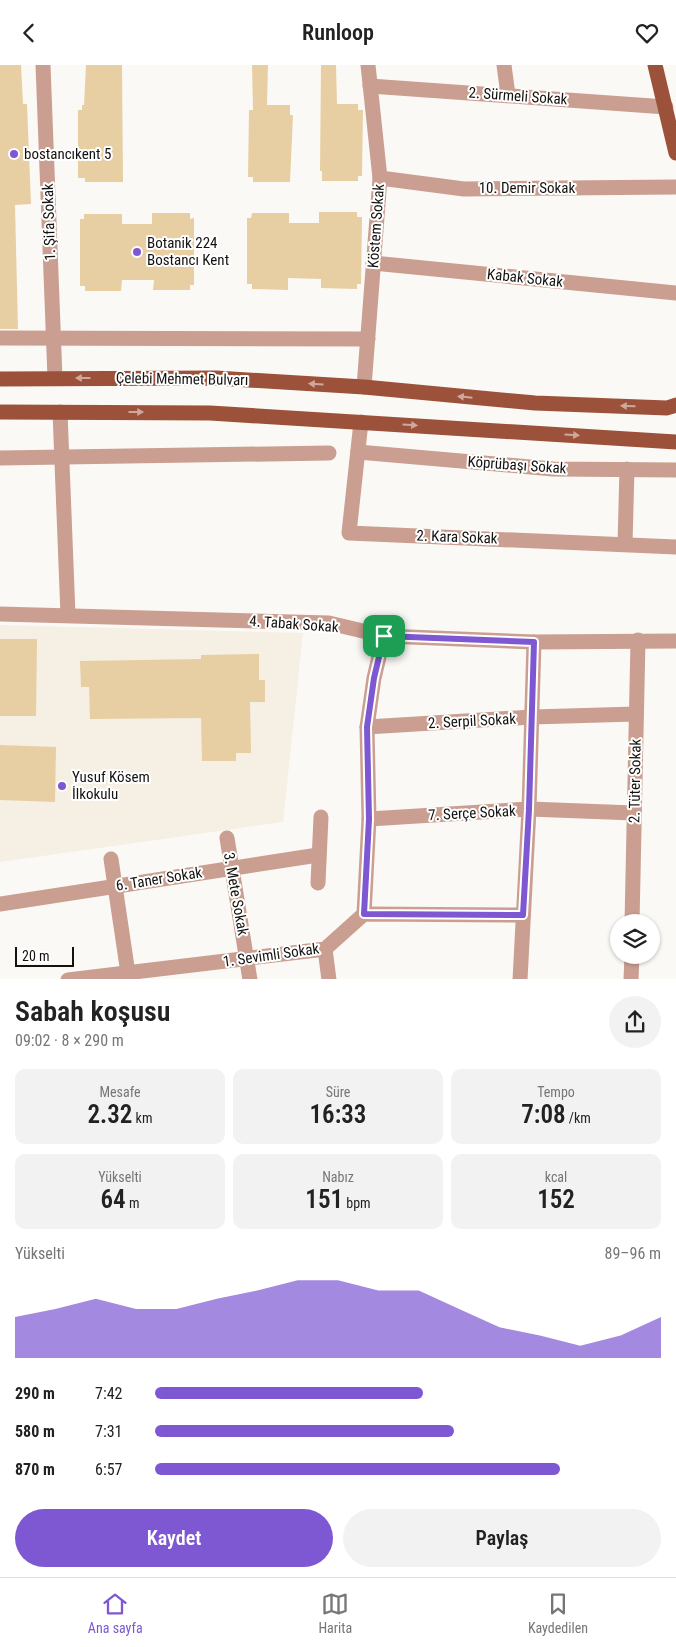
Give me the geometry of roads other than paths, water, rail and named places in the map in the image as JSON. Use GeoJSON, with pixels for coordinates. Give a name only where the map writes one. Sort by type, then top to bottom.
{"type":"FeatureCollection","features":[{"type":"Feature","properties":{"kind":"main road"},"geometry":{"type":"LineString","coordinates":[[655,65],[676,153]]}},
{"type":"Feature","properties":{"kind":"main road","name":"Çelebi Mehmet Bulvarı"},"geometry":{"type":"LineString","coordinates":[[0,379],[216,378],[364,387],[535,403],[667,408],[676,405]]}},
{"type":"Feature","properties":{"kind":"main road"},"geometry":{"type":"LineString","coordinates":[[0,412],[210,413],[676,442]]}},
{"type":"Feature","properties":{"kind":"street","name":"1. Şifa Sokak"},"geometry":{"type":"LineString","coordinates":[[43,65],[56,378]]}},
{"type":"Feature","properties":{"kind":"street","name":"Köstem Sokak"},"geometry":{"type":"LineString","coordinates":[[364,387],[380,178],[368,65]]}},
{"type":"Feature","properties":{"kind":"street"},"geometry":{"type":"LineString","coordinates":[[504,65],[508,95]]}},
{"type":"Feature","properties":{"kind":"street","name":"2. Sürmeli Sokak"},"geometry":{"type":"LineString","coordinates":[[370,86],[666,107]]}},
{"type":"Feature","properties":{"kind":"street","name":"10. Demir Sokak"},"geometry":{"type":"LineString","coordinates":[[380,178],[464,189],[676,187]]}},
{"type":"Feature","properties":{"kind":"street","name":"Kabak Sokak"},"geometry":{"type":"LineString","coordinates":[[373,263],[676,293]]}},
{"type":"Feature","properties":{"kind":"street"},"geometry":{"type":"LineString","coordinates":[[0,338],[368,339]]}},
{"type":"Feature","properties":{"kind":"street"},"geometry":{"type":"LineString","coordinates":[[60,412],[68,615]]}},
{"type":"Feature","properties":{"kind":"street","name":"2. Kara Sokak"},"geometry":{"type":"LineString","coordinates":[[362,421],[349,533],[676,547]]}},
{"type":"Feature","properties":{"kind":"street","name":"Köprübaşı Sokak"},"geometry":{"type":"LineString","coordinates":[[358,452],[553,469],[676,470]]}},
{"type":"Feature","properties":{"kind":"street"},"geometry":{"type":"LineString","coordinates":[[0,458],[329,453]]}},
{"type":"Feature","properties":{"kind":"street"},"geometry":{"type":"LineString","coordinates":[[625,544],[626,469]]}},
{"type":"Feature","properties":{"kind":"street","name":"4. Tabak Sokak"},"geometry":{"type":"LineString","coordinates":[[0,614],[329,623],[384,636],[534,642],[676,641]]}},
{"type":"Feature","properties":{"kind":"street"},"geometry":{"type":"LineString","coordinates":[[384,636],[374,678],[367,727],[369,819],[364,914],[523,915]]}},
{"type":"Feature","properties":{"kind":"street","name":"2. Tüter Sokak"},"geometry":{"type":"LineString","coordinates":[[632,914],[638,640]]}},
{"type":"Feature","properties":{"kind":"street"},"geometry":{"type":"LineString","coordinates":[[520,979],[529,809],[534,642]]}},
{"type":"Feature","properties":{"kind":"street","name":"2. Serpil Sokak"},"geometry":{"type":"LineString","coordinates":[[367,727],[532,717],[636,714]]}},
{"type":"Feature","properties":{"kind":"street","name":"7. Serçe Sokak"},"geometry":{"type":"LineString","coordinates":[[369,819],[529,809],[634,813]]}},
{"type":"Feature","properties":{"kind":"street"},"geometry":{"type":"LineString","coordinates":[[318,883],[321,817]]}},
{"type":"Feature","properties":{"kind":"street","name":"3. Mete Sokak"},"geometry":{"type":"LineString","coordinates":[[227,838],[250,979]]}},
{"type":"Feature","properties":{"kind":"street","name":"6. Taner Sokak"},"geometry":{"type":"LineString","coordinates":[[0,903],[318,855]]}},
{"type":"Feature","properties":{"kind":"street"},"geometry":{"type":"LineString","coordinates":[[111,859],[128,976]]}},
{"type":"Feature","properties":{"kind":"street","name":"1. Sevimli Sokak"},"geometry":{"type":"LineString","coordinates":[[68,979],[128,976],[325,949],[364,914]]}},
{"type":"Feature","properties":{"kind":"street"},"geometry":{"type":"LineString","coordinates":[[325,949],[329,979]]}},
{"type":"Feature","properties":{"kind":"street"},"geometry":{"type":"LineString","coordinates":[[631,979],[632,964]]}},
{"type":"Feature","properties":{"kind":"place","name":"bostancıkent 5"},"geometry":{"type":"Point","coordinates":[14,154]}},
{"type":"Feature","properties":{"kind":"place","name":"Botanik 224 Bostancı Kent"},"geometry":{"type":"Point","coordinates":[137,252]}},
{"type":"Feature","properties":{"kind":"place","name":"Yusuf Kösem İlkokulu"},"geometry":{"type":"Point","coordinates":[62,786]}}]}
